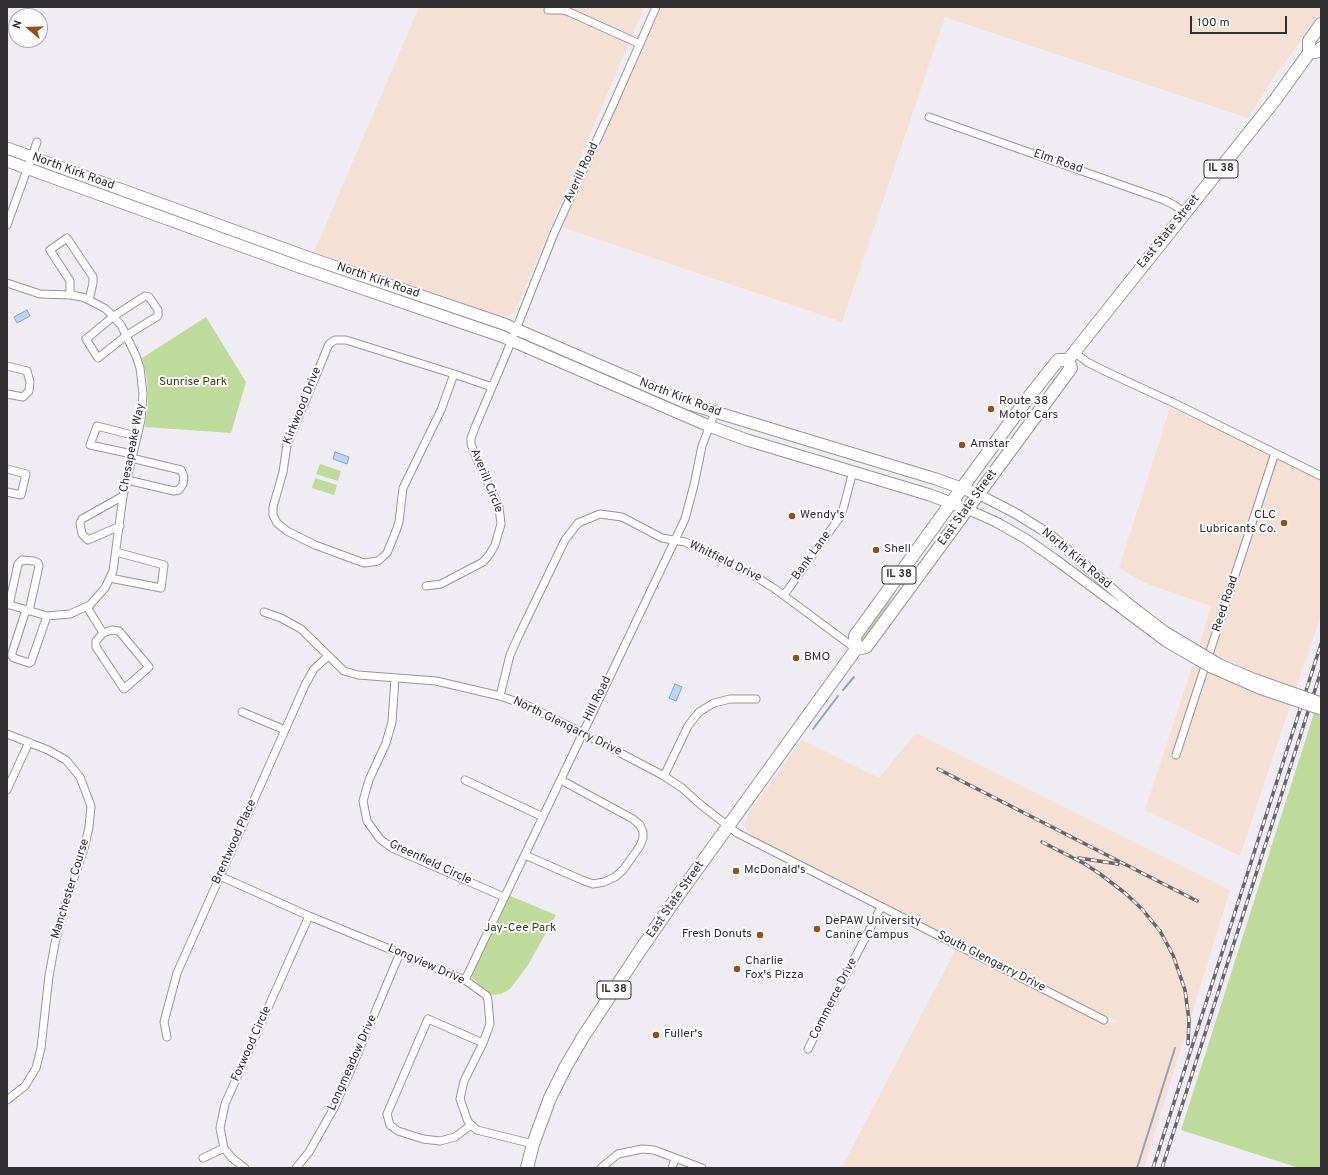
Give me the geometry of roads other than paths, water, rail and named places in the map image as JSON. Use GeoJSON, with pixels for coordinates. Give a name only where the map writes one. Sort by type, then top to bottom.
{"type":"FeatureCollection","features":[{"type":"Feature","properties":{"kind":"main road","name":"East State Street"},"geometry":{"type":"LineString","coordinates":[[856,650],[855,636],[962,488],[1058,360],[1071,356],[1249,134],[1309,53],[1309,41],[1321,24]]}},
{"type":"Feature","properties":{"kind":"main road"},"geometry":{"type":"LineString","coordinates":[[1309,53],[1319,51],[1321,48]]}},
{"type":"Feature","properties":{"kind":"main road","name":"North Kirk Road"},"geometry":{"type":"LineString","coordinates":[[7,148],[301,255],[462,309],[516,329],[667,395],[715,412],[978,494]]}},
{"type":"Feature","properties":{"kind":"main road","name":"North Kirk Road"},"geometry":{"type":"LineString","coordinates":[[7,161],[302,268],[457,320],[511,340],[709,426],[747,440],[930,495],[967,509]]}},
{"type":"Feature","properties":{"kind":"main road","name":"East State Street"},"geometry":{"type":"LineString","coordinates":[[527,1168],[533,1144],[550,1098],[571,1058],[659,923],[856,650],[866,647],[1071,368],[1071,356]]}},
{"type":"Feature","properties":{"kind":"street","name":"Averill Road"},"geometry":{"type":"LineString","coordinates":[[511,340],[555,231],[612,108],[656,7]]}},
{"type":"Feature","properties":{"kind":"street"},"geometry":{"type":"LineString","coordinates":[[548,10],[564,10],[640,44]]}},
{"type":"Feature","properties":{"kind":"street","name":"Elm Road"},"geometry":{"type":"LineString","coordinates":[[929,117],[1164,200],[1185,213]]}},
{"type":"Feature","properties":{"kind":"street"},"geometry":{"type":"LineString","coordinates":[[7,225],[37,142]]}},
{"type":"Feature","properties":{"kind":"street"},"geometry":{"type":"LineString","coordinates":[[70,295],[70,281],[50,250],[67,238],[93,278],[89,300]]}},
{"type":"Feature","properties":{"kind":"street","name":"Chesapeake Way"},"geometry":{"type":"LineString","coordinates":[[7,283],[40,294],[70,295],[89,300],[106,309],[114,316],[127,335],[140,368],[143,394],[140,420],[123,496],[113,571],[105,588],[90,605],[70,614],[48,616],[8,605]]}},
{"type":"Feature","properties":{"kind":"street"},"geometry":{"type":"LineString","coordinates":[[145,296],[149,297],[158,310],[158,316],[127,335],[98,358],[86,340],[114,316],[145,296]]}},
{"type":"Feature","properties":{"kind":"street","name":"Kirkwood Drive"},"geometry":{"type":"LineString","coordinates":[[454,374],[441,410],[403,488],[399,522],[387,553],[383,558],[371,563],[356,560],[302,540],[277,523],[273,515],[273,506],[283,472],[287,445],[329,344],[335,340],[346,340],[454,374],[492,387]]}},
{"type":"Feature","properties":{"kind":"street","name":"Averill Circle"},"geometry":{"type":"LineString","coordinates":[[426,586],[441,584],[483,562],[492,550],[499,532],[501,519],[500,507],[476,457],[471,444],[471,438],[511,340]]}},
{"type":"Feature","properties":{"kind":"street"},"geometry":{"type":"LineString","coordinates":[[1071,356],[1176,404],[1321,476]]}},
{"type":"Feature","properties":{"kind":"street"},"geometry":{"type":"LineString","coordinates":[[7,366],[27,371],[30,382],[29,391],[23,397],[7,394]]}},
{"type":"Feature","properties":{"kind":"street","name":"Hill Road"},"geometry":{"type":"LineString","coordinates":[[465,980],[561,780],[582,732],[686,517],[699,457],[715,412]]}},
{"type":"Feature","properties":{"kind":"street"},"geometry":{"type":"LineString","coordinates":[[127,480],[174,491],[179,490],[184,477],[181,470],[90,445],[96,426],[136,436]]}},
{"type":"Feature","properties":{"kind":"street","name":"Reed Road"},"geometry":{"type":"LineString","coordinates":[[1176,755],[1275,452]]}},
{"type":"Feature","properties":{"kind":"street"},"geometry":{"type":"LineString","coordinates":[[7,469],[26,474],[22,495],[7,492]]}},
{"type":"Feature","properties":{"kind":"street","name":"Bank Lane"},"geometry":{"type":"LineString","coordinates":[[784,595],[840,517],[853,471]]}},
{"type":"Feature","properties":{"kind":"street","name":"North Kirk Road"},"geometry":{"type":"LineString","coordinates":[[978,494],[1015,513],[1049,534],[1125,606],[1166,642],[1211,668],[1259,689],[1321,710]]}},
{"type":"Feature","properties":{"kind":"street"},"geometry":{"type":"LineString","coordinates":[[120,526],[88,540],[82,534],[80,523],[82,519],[123,496]]}},
{"type":"Feature","properties":{"kind":"street","name":"North Kirk Road"},"geometry":{"type":"LineString","coordinates":[[967,509],[996,522],[1026,539],[1125,606],[1220,664],[1253,678],[1321,702]]}},
{"type":"Feature","properties":{"kind":"street","name":"Whitfield Drive"},"geometry":{"type":"LineString","coordinates":[[500,696],[510,655],[565,540],[578,523],[600,514],[622,517],[662,538],[685,542],[753,575],[784,595],[856,650]]}},
{"type":"Feature","properties":{"kind":"street"},"geometry":{"type":"LineString","coordinates":[[110,578],[161,588],[164,565],[116,552]]}},
{"type":"Feature","properties":{"kind":"street"},"geometry":{"type":"LineString","coordinates":[[8,605],[18,564],[22,560],[34,561],[38,563],[39,566],[28,611],[12,653],[14,658],[29,663],[31,662],[48,616]]}},
{"type":"Feature","properties":{"kind":"street"},"geometry":{"type":"LineString","coordinates":[[87,606],[103,633]]}},
{"type":"Feature","properties":{"kind":"street","name":"North Glengarry Drive"},"geometry":{"type":"LineString","coordinates":[[264,612],[281,618],[300,629],[344,671],[358,675],[436,681],[500,696],[526,705],[582,732],[664,776],[682,788],[727,827]]}},
{"type":"Feature","properties":{"kind":"street"},"geometry":{"type":"LineString","coordinates":[[112,630],[118,631],[149,667],[124,689],[96,647],[96,641],[103,633],[112,630]]}},
{"type":"Feature","properties":{"kind":"street","name":"Brentwood Place"},"geometry":{"type":"LineString","coordinates":[[167,1037],[164,1022],[177,973],[305,685],[314,669],[328,656]]}},
{"type":"Feature","properties":{"kind":"street","name":"Greenfield Circle"},"geometry":{"type":"LineString","coordinates":[[395,678],[392,722],[386,743],[369,780],[363,801],[368,821],[380,839],[392,848],[504,897]]}},
{"type":"Feature","properties":{"kind":"street"},"geometry":{"type":"LineString","coordinates":[[664,776],[688,726],[699,712],[714,703],[730,699],[756,699]]}},
{"type":"Feature","properties":{"kind":"street"},"geometry":{"type":"LineString","coordinates":[[242,712],[285,730]]}},
{"type":"Feature","properties":{"kind":"street","name":"Manchester Course"},"geometry":{"type":"LineString","coordinates":[[7,734],[48,750],[66,760],[80,777],[91,806],[90,827],[64,905],[55,944],[49,976],[41,1048],[36,1068],[25,1086],[7,1100]]}},
{"type":"Feature","properties":{"kind":"street"},"geometry":{"type":"LineString","coordinates":[[7,790],[29,742]]}},
{"type":"Feature","properties":{"kind":"street"},"geometry":{"type":"LineString","coordinates":[[465,780],[543,817]]}},
{"type":"Feature","properties":{"kind":"street"},"geometry":{"type":"LineString","coordinates":[[525,855],[593,884],[604,882],[615,877],[623,870],[640,846],[643,838],[643,832],[640,825],[633,819],[561,780]]}},
{"type":"Feature","properties":{"kind":"street","name":"South Glengarry Drive"},"geometry":{"type":"LineString","coordinates":[[727,827],[736,833],[1104,1020]]}},
{"type":"Feature","properties":{"kind":"street","name":"Longview Drive"},"geometry":{"type":"LineString","coordinates":[[220,876],[309,916],[465,980],[487,996],[490,1024],[483,1043],[464,1081],[460,1097],[465,1115],[471,1125]]}},
{"type":"Feature","properties":{"kind":"street","name":"Commerce Drive"},"geometry":{"type":"LineString","coordinates":[[808,1049],[881,907]]}},
{"type":"Feature","properties":{"kind":"street","name":"Foxwood Circle"},"geometry":{"type":"LineString","coordinates":[[224,1148],[220,1128],[225,1104],[309,916]]}},
{"type":"Feature","properties":{"kind":"street","name":"Longmeadow Drive"},"geometry":{"type":"LineString","coordinates":[[296,1168],[309,1152],[335,1106],[400,953]]}},
{"type":"Feature","properties":{"kind":"street"},"geometry":{"type":"LineString","coordinates":[[483,1043],[428,1019],[387,1114],[390,1125],[398,1131],[423,1139],[440,1141],[455,1137],[471,1125],[480,1131],[533,1144]]}},
{"type":"Feature","properties":{"kind":"street"},"geometry":{"type":"LineString","coordinates":[[203,1158],[224,1148],[232,1158],[246,1168]]}},
{"type":"Feature","properties":{"kind":"street"},"geometry":{"type":"LineString","coordinates":[[601,1168],[618,1154],[638,1149],[654,1150],[702,1168]]}},
{"type":"Feature","properties":{"kind":"street"},"geometry":{"type":"LineString","coordinates":[[672,1168],[675,1159]]}},
{"type":"Feature","properties":{"kind":"water"},"geometry":{"type":"Polygon","coordinates":[[[27,310],[30,316],[17,323],[14,317],[27,310]]]}},
{"type":"Feature","properties":{"kind":"water"},"geometry":{"type":"Polygon","coordinates":[[[335,452],[349,457],[347,464],[333,459],[335,452]]]}},
{"type":"Feature","properties":{"kind":"water"},"geometry":{"type":"Polygon","coordinates":[[[675,684],[682,687],[676,701],[669,698],[675,684]]]}},
{"type":"Feature","properties":{"kind":"waterway"},"geometry":{"type":"LineString","coordinates":[[843,690],[854,677]]}},
{"type":"Feature","properties":{"kind":"waterway"},"geometry":{"type":"LineString","coordinates":[[813,729],[838,696]]}},
{"type":"Feature","properties":{"kind":"waterway"},"geometry":{"type":"LineString","coordinates":[[1137,1168],[1175,1048]]}},
{"type":"Feature","properties":{"kind":"railway"},"geometry":{"type":"LineString","coordinates":[[1153,1168],[1321,644]]}},
{"type":"Feature","properties":{"kind":"railway"},"geometry":{"type":"LineString","coordinates":[[1162,1168],[1321,671]]}},
{"type":"Feature","properties":{"kind":"railway"},"geometry":{"type":"LineString","coordinates":[[938,769],[1197,901]]}},
{"type":"Feature","properties":{"kind":"railway"},"geometry":{"type":"LineString","coordinates":[[1042,842],[1085,864],[1100,874],[1125,893],[1142,909],[1160,931],[1173,955],[1185,990],[1189,1020],[1188,1044]]}},
{"type":"Feature","properties":{"kind":"railway"},"geometry":{"type":"LineString","coordinates":[[1079,858],[1118,864]]}},
{"type":"Feature","properties":{"kind":"place","name":"Route 38 Motor Cars"},"geometry":{"type":"Point","coordinates":[991,409]}},
{"type":"Feature","properties":{"kind":"place","name":"Amstar"},"geometry":{"type":"Point","coordinates":[962,445]}},
{"type":"Feature","properties":{"kind":"place","name":"Wendy's"},"geometry":{"type":"Point","coordinates":[792,516]}},
{"type":"Feature","properties":{"kind":"place","name":"CLC Lubricants Co."},"geometry":{"type":"Point","coordinates":[1284,523]}},
{"type":"Feature","properties":{"kind":"place","name":"Shell"},"geometry":{"type":"Point","coordinates":[876,550]}},
{"type":"Feature","properties":{"kind":"place","name":"BMO"},"geometry":{"type":"Point","coordinates":[796,658]}},
{"type":"Feature","properties":{"kind":"place","name":"McDonald's"},"geometry":{"type":"Point","coordinates":[736,871]}},
{"type":"Feature","properties":{"kind":"place","name":"DePAW University Canine Campus"},"geometry":{"type":"Point","coordinates":[817,929]}},
{"type":"Feature","properties":{"kind":"place","name":"Fresh Donuts"},"geometry":{"type":"Point","coordinates":[760,935]}},
{"type":"Feature","properties":{"kind":"place","name":"Charlie Fox's Pizza"},"geometry":{"type":"Point","coordinates":[737,969]}},
{"type":"Feature","properties":{"kind":"place","name":"Fuller's"},"geometry":{"type":"Point","coordinates":[656,1035]}},
{"type":"Feature","properties":{"kind":"park label","name":"Sunrise Park"},"geometry":{"type":"Point","coordinates":[193,383]}},
{"type":"Feature","properties":{"kind":"park label","name":"Jay-Cee Park"},"geometry":{"type":"Point","coordinates":[520,929]}}]}
